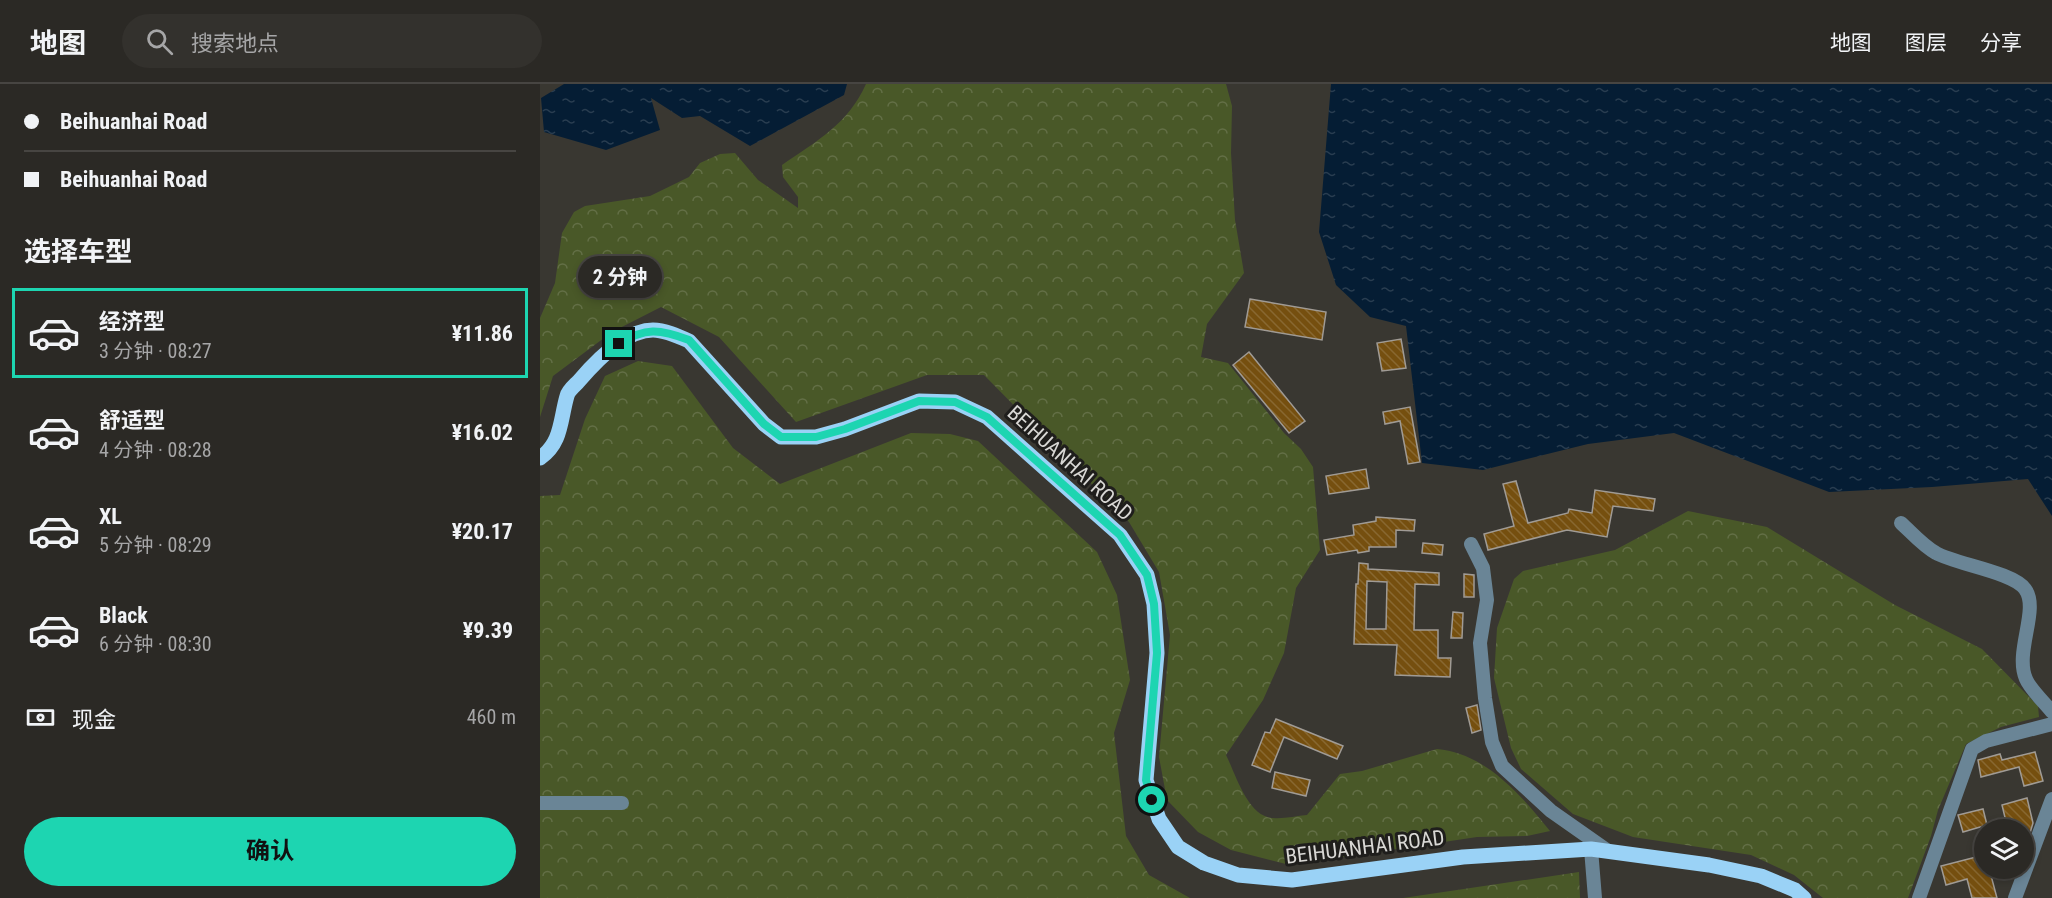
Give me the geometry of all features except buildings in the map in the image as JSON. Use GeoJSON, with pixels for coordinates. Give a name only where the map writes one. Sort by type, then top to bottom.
{"type":"FeatureCollection","features":[{"type":"Feature","properties":{"kind":"main road","name":"BEIHUANHAI ROAD"},"geometry":{"type":"LineString","coordinates":[[540,458],[549,452],[560,432],[567,394],[606,352],[632,336],[652,330],[689,340],[764,424],[781,437],[816,437],[845,429],[919,401],[955,402],[987,417],[1120,535],[1147,575],[1154,604],[1157,653],[1146,780],[1159,819],[1178,847],[1204,863],[1238,875],[1292,880],[1463,857],[1591,849],[1709,865],[1761,876],[1795,890],[1804,898]]}},
{"type":"Feature","properties":{"kind":"lane"},"geometry":{"type":"LineString","coordinates":[[1900,523],[1935,553],[2000,574],[2024,586],[2030,596],[2028,628],[2022,650],[2026,679],[2052,712]]}},
{"type":"Feature","properties":{"kind":"lane"},"geometry":{"type":"LineString","coordinates":[[1471,544],[1483,568],[1487,600],[1479,643],[1492,742],[1502,766],[1551,811],[1608,851]]}},
{"type":"Feature","properties":{"kind":"lane"},"geometry":{"type":"LineString","coordinates":[[1919,898],[1972,749],[1986,741],[2052,724]]}},
{"type":"Feature","properties":{"kind":"lane"},"geometry":{"type":"LineString","coordinates":[[2015,898],[2052,799]]}},
{"type":"Feature","properties":{"kind":"lane"},"geometry":{"type":"LineString","coordinates":[[540,803],[622,804]]}},
{"type":"Feature","properties":{"kind":"lane"},"geometry":{"type":"LineString","coordinates":[[1591,849],[1595,898]]}},
{"type":"Feature","properties":{"kind":"green space"},"geometry":{"type":"Polygon","coordinates":[[[866,84],[1226,84],[1232,106],[1231,153],[1235,220],[1244,273],[1207,324],[1201,357],[1228,363],[1284,433],[1301,449],[1313,467],[1320,550],[1296,588],[1284,653],[1263,700],[1226,755],[1244,794],[1257,811],[1264,816],[1286,818],[1307,815],[1340,774],[1362,771],[1437,749],[1454,752],[1471,758],[1501,778],[1550,831],[1527,836],[1477,837],[1290,865],[1231,850],[1198,832],[1167,800],[1159,757],[1170,635],[1159,572],[1129,522],[984,375],[927,375],[796,422],[719,337],[661,307],[612,332],[553,376],[540,417],[540,318],[555,283],[562,233],[574,212],[585,206],[650,196],[689,177],[700,163],[720,154],[735,153],[758,180],[798,208],[798,197],[783,177],[782,165],[841,121],[859,98],[866,84]]]}},
{"type":"Feature","properties":{"kind":"green space"},"geometry":{"type":"Polygon","coordinates":[[[638,361],[672,366],[733,448],[780,484],[911,433],[950,434],[978,441],[1097,552],[1117,595],[1130,680],[1114,733],[1126,836],[1149,875],[1190,898],[540,898],[540,496],[560,495],[585,419],[605,376],[638,361]]]}},
{"type":"Feature","properties":{"kind":"green space"},"geometry":{"type":"Polygon","coordinates":[[[1688,511],[1767,527],[1895,605],[1982,649],[2038,706],[2039,717],[2001,727],[1966,744],[1938,810],[1908,898],[1823,898],[1794,875],[1751,855],[1633,837],[1573,814],[1521,769],[1511,748],[1494,678],[1497,628],[1514,579],[1523,571],[1615,550],[1688,511]]]}},
{"type":"Feature","properties":{"kind":"green space"},"geometry":{"type":"Polygon","coordinates":[[[1579,872],[1580,898],[1403,898],[1579,872]]]}},
{"type":"Feature","properties":{"kind":"water"},"geometry":{"type":"Polygon","coordinates":[[[564,84],[847,84],[844,95],[750,146],[700,116],[682,118],[651,98],[660,130],[606,150],[544,132],[541,98],[564,84]]]}},
{"type":"Feature","properties":{"kind":"water"},"geometry":{"type":"Polygon","coordinates":[[[1331,84],[2052,84],[2052,516],[2028,479],[1829,492],[1674,433],[1588,444],[1483,470],[1422,463],[1406,326],[1370,317],[1336,285],[1319,232],[1331,84]]]}},
{"type":"Feature","properties":{"kind":"route"},"geometry":{"type":"LineString","coordinates":[[619,344],[632,336],[652,330],[689,340],[764,424],[781,437],[816,437],[845,429],[919,401],[955,402],[987,417],[1120,535],[1147,575],[1154,604],[1157,653],[1146,780],[1152,800]]}}]}
